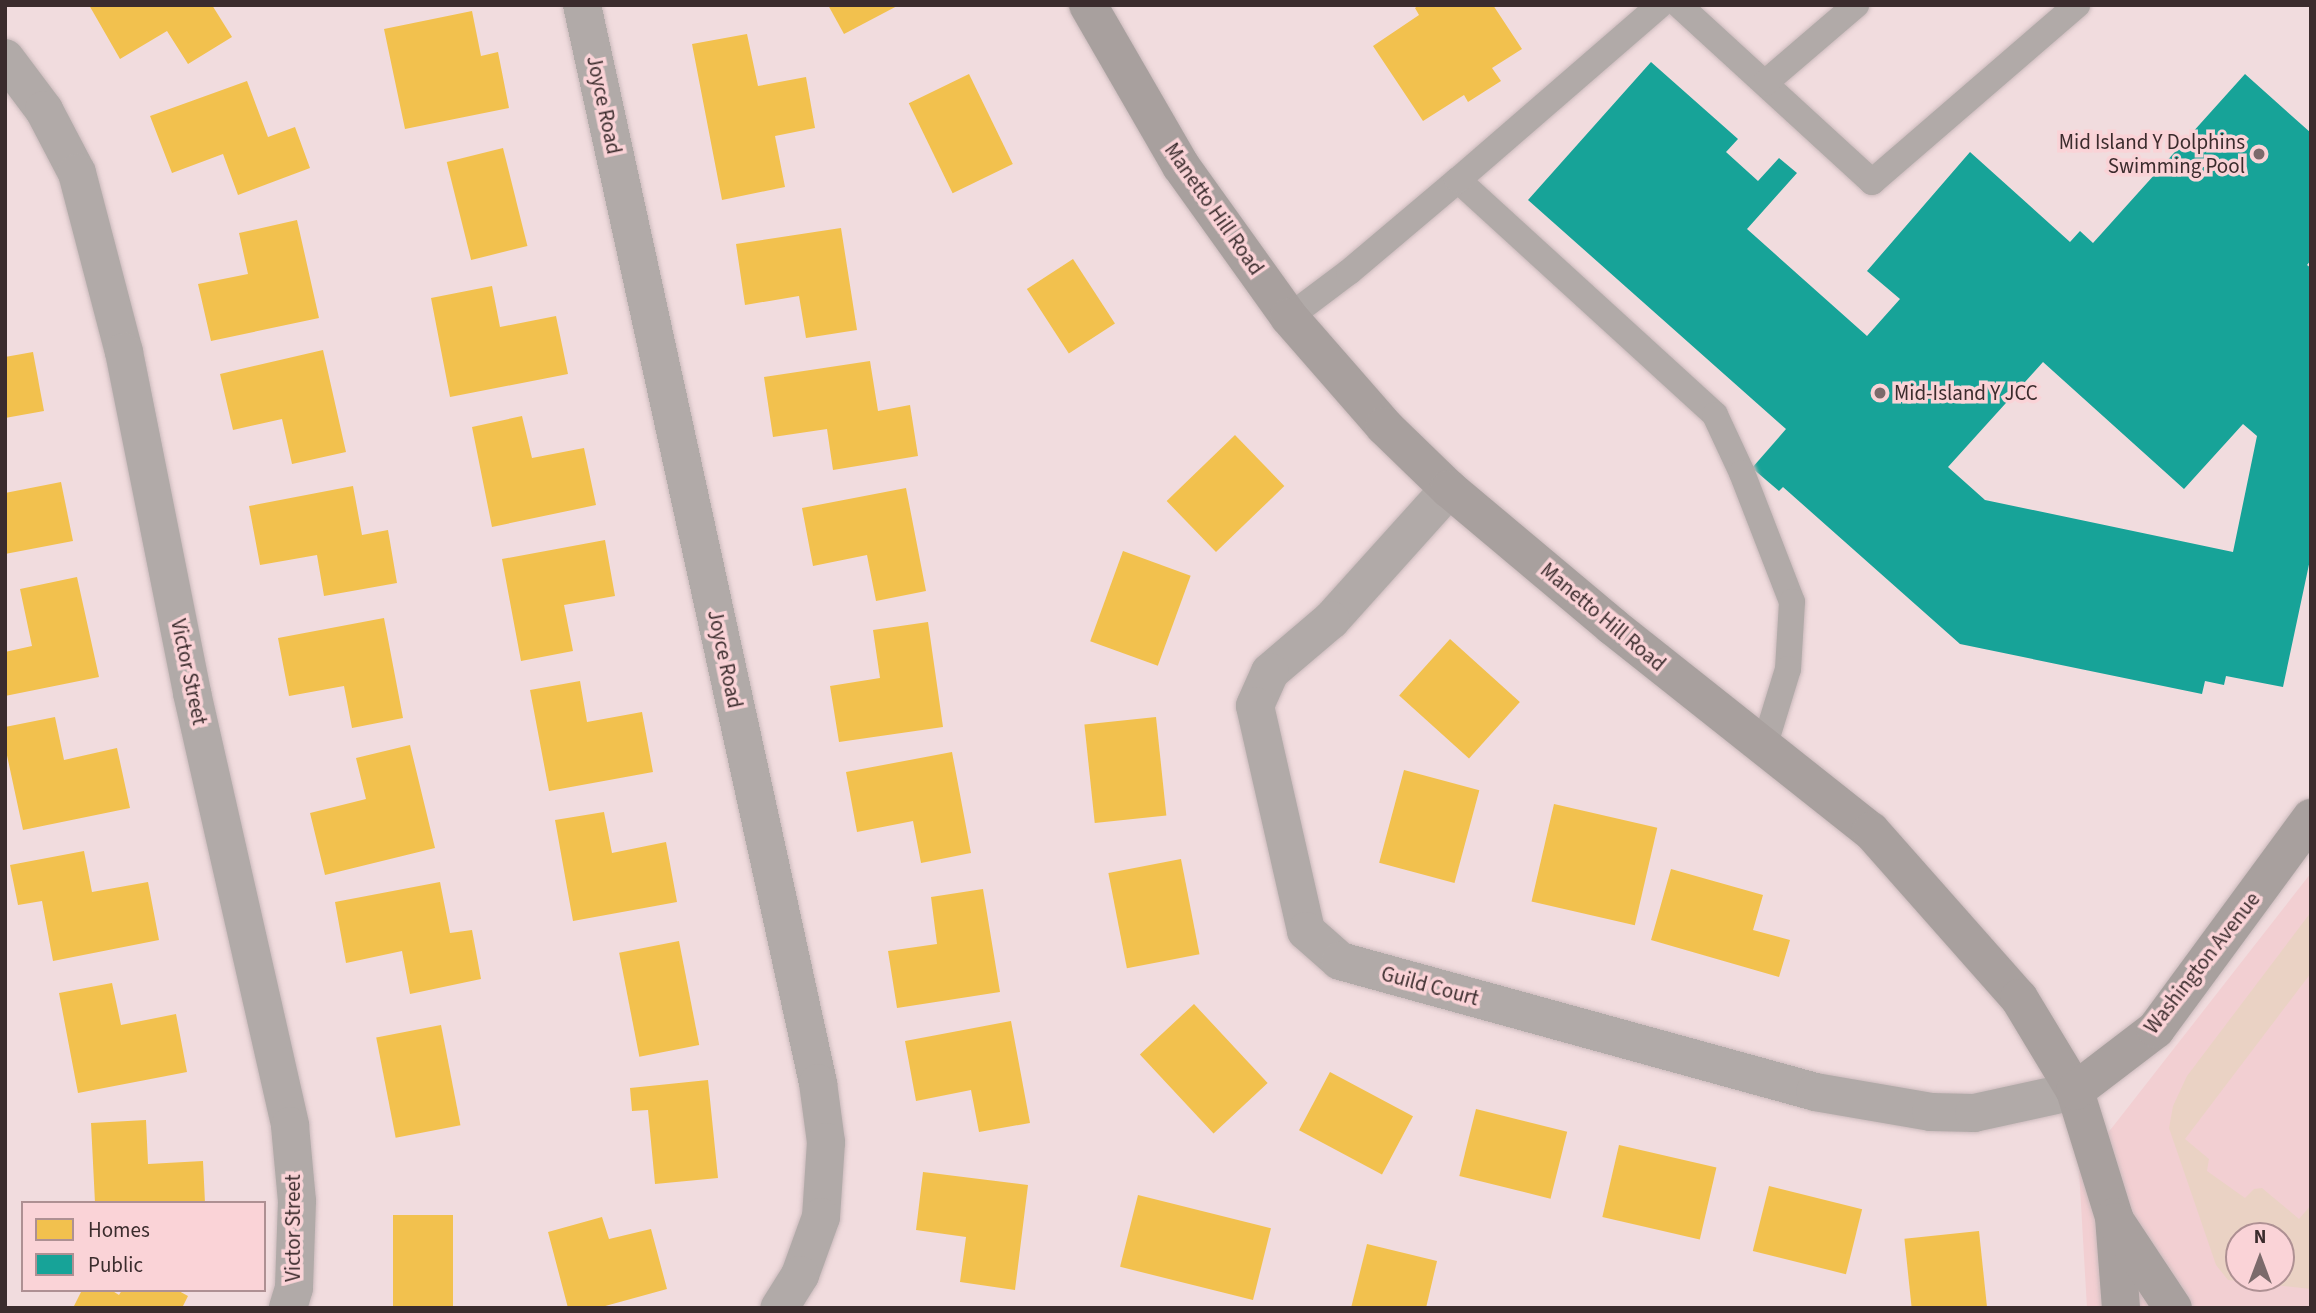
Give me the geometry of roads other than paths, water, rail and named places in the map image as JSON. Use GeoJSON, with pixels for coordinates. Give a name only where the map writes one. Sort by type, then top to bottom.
{"type":"FeatureCollection","features":[{"type":"Feature","properties":{"kind":"main road","name":"Manetto Hill Road"},"geometry":{"type":"LineString","coordinates":[[1088,5],[1181,166],[1289,317],[1384,426],[1449,489],[1612,626],[1871,831],[2019,998],[2075,1091],[2114,1217],[2121,1308]]}},
{"type":"Feature","properties":{"kind":"main road","name":"Washington Avenue"},"geometry":{"type":"LineString","coordinates":[[2075,1091],[2156,1030],[2310,819]]}},
{"type":"Feature","properties":{"kind":"main road","name":"Manetto Hill Road"},"geometry":{"type":"LineString","coordinates":[[2114,1217],[2173,1308]]}},
{"type":"Feature","properties":{"kind":"street","name":"Joyce Road"},"geometry":{"type":"LineString","coordinates":[[582,5],[818,1083],[826,1142],[821,1217],[800,1275],[779,1308]]}},
{"type":"Feature","properties":{"kind":"street","name":"Victor Street"},"geometry":{"type":"LineString","coordinates":[[5,58],[44,110],[77,173],[124,352],[192,693],[290,1126],[297,1201],[294,1289],[288,1308]]}},
{"type":"Feature","properties":{"kind":"street","name":"Guild Court"},"geometry":{"type":"LineString","coordinates":[[1449,489],[1331,620],[1270,672],[1255,706],[1307,931],[1340,961],[1815,1092],[1931,1112],[1974,1113],[2075,1091]]}},
{"type":"Feature","properties":{"kind":"lane"},"geometry":{"type":"LineString","coordinates":[[1289,317],[1349,272],[1660,5]]}},
{"type":"Feature","properties":{"kind":"lane"},"geometry":{"type":"LineString","coordinates":[[1679,5],[1872,182],[2077,5]]}},
{"type":"Feature","properties":{"kind":"lane"},"geometry":{"type":"LineString","coordinates":[[1765,83],[1856,5]]}},
{"type":"Feature","properties":{"kind":"lane"},"geometry":{"type":"LineString","coordinates":[[1458,180],[1715,415],[1742,473],[1792,602],[1788,669],[1764,747]]}},
{"type":"Feature","properties":{"kind":"place","name":"Mid Island Y Dolphins Swimming Pool"},"geometry":{"type":"Point","coordinates":[2259,154]}},
{"type":"Feature","properties":{"kind":"place","name":"Mid-Island Y JCC"},"geometry":{"type":"Point","coordinates":[1880,393]}}]}
